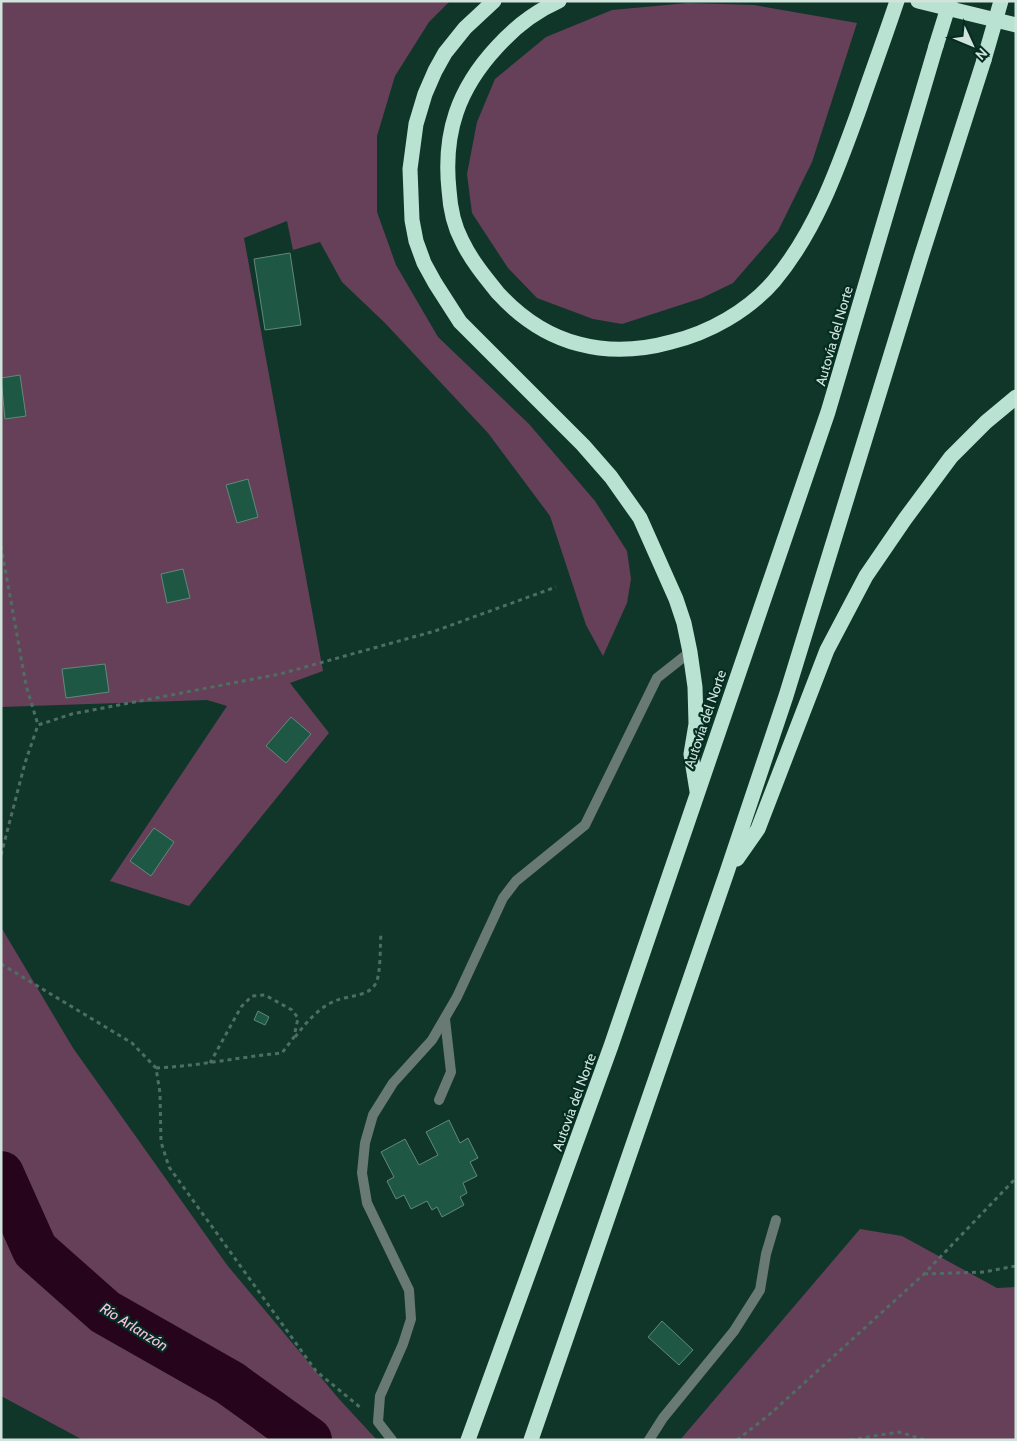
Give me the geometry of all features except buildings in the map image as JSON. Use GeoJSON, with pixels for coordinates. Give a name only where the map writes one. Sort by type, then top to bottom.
{"type":"FeatureCollection","features":[{"type":"Feature","properties":{"kind":"highway"},"geometry":{"type":"LineString","coordinates":[[494,1],[465,28],[445,53],[434,71],[425,94],[416,124],[410,169],[412,220],[416,241],[424,263],[460,322],[583,445],[611,477],[640,518],[676,599],[684,623],[695,687],[696,724],[691,754],[697,793]]}},
{"type":"Feature","properties":{"kind":"highway"},"geometry":{"type":"LineString","coordinates":[[559,1],[527,18],[510,32],[480,64],[462,96],[451,128],[446,165],[450,206],[461,240],[476,264],[511,306],[535,325],[558,337],[580,345],[645,349],[694,336],[751,304],[774,280],[801,242],[820,209],[843,154],[897,1]]}},
{"type":"Feature","properties":{"kind":"highway"},"geometry":{"type":"LineString","coordinates":[[918,1],[1016,26]]}},
{"type":"Feature","properties":{"kind":"highway","name":"Autovía del Norte"},"geometry":{"type":"LineString","coordinates":[[468,1440],[611,1046],[828,412],[950,1]]}},
{"type":"Feature","properties":{"kind":"highway"},"geometry":{"type":"LineString","coordinates":[[531,1440],[786,696],[1001,1]]}},
{"type":"Feature","properties":{"kind":"highway"},"geometry":{"type":"LineString","coordinates":[[727,872],[758,829],[827,650],[866,576],[951,457],[986,422],[1016,397]]}},
{"type":"Feature","properties":{"kind":"lane"},"geometry":{"type":"LineString","coordinates":[[392,1440],[378,1422],[380,1396],[403,1344],[411,1319],[409,1290],[367,1203],[362,1173],[365,1143],[373,1115],[393,1084],[432,1040],[458,998],[504,898],[516,881],[585,826],[657,678],[690,652]]}},
{"type":"Feature","properties":{"kind":"lane"},"geometry":{"type":"LineString","coordinates":[[439,1100],[451,1072],[445,1019]]}},
{"type":"Feature","properties":{"kind":"lane"},"geometry":{"type":"LineString","coordinates":[[649,1440],[663,1418],[734,1331],[760,1290],[766,1254],[776,1220]]}},
{"type":"Feature","properties":{"kind":"path"},"geometry":{"type":"LineString","coordinates":[[1,546],[26,685],[38,725],[25,763],[1,855]]}},
{"type":"Feature","properties":{"kind":"path"},"geometry":{"type":"LineString","coordinates":[[38,725],[72,714],[280,674],[435,631],[556,587]]}},
{"type":"Feature","properties":{"kind":"path"},"geometry":{"type":"LineString","coordinates":[[156,1068],[188,1067],[282,1053],[315,1013],[335,1000],[366,992],[376,983],[380,962],[381,932]]}},
{"type":"Feature","properties":{"kind":"path"},"geometry":{"type":"LineString","coordinates":[[1,964],[132,1043],[156,1068],[160,1093],[161,1142],[170,1167],[316,1371],[378,1422]]}},
{"type":"Feature","properties":{"kind":"path"},"geometry":{"type":"LineString","coordinates":[[210,1063],[241,1006],[252,996],[265,995],[292,1010],[298,1018],[294,1037]]}},
{"type":"Feature","properties":{"kind":"path"},"geometry":{"type":"LineString","coordinates":[[737,1440],[769,1415],[924,1274],[1016,1178]]}},
{"type":"Feature","properties":{"kind":"path"},"geometry":{"type":"LineString","coordinates":[[924,1274],[984,1272],[1016,1266]]}},
{"type":"Feature","properties":{"kind":"path"},"geometry":{"type":"LineString","coordinates":[[850,1440],[899,1432],[925,1440]]}},
{"type":"Feature","properties":{"kind":"shaded area"},"geometry":{"type":"Polygon","coordinates":[[[1,1],[450,1],[429,22],[395,76],[377,136],[377,212],[396,265],[438,337],[529,424],[595,501],[627,551],[631,579],[627,603],[603,656],[586,625],[550,516],[488,433],[385,323],[342,282],[320,242],[293,250],[287,221],[244,238],[323,671],[290,683],[329,733],[189,906],[110,881],[227,706],[207,700],[1,707],[1,1]]]}},
{"type":"Feature","properties":{"kind":"shaded area"},"geometry":{"type":"Polygon","coordinates":[[[688,3],[754,5],[857,23],[812,162],[778,231],[733,283],[702,298],[622,324],[593,319],[537,298],[508,268],[472,213],[467,174],[477,122],[495,79],[546,37],[612,10],[688,3]]]}},
{"type":"Feature","properties":{"kind":"shaded area"},"geometry":{"type":"Polygon","coordinates":[[[1,927],[73,1048],[227,1265],[339,1399],[377,1440],[83,1440],[1,1396],[1,927]]]}},
{"type":"Feature","properties":{"kind":"shaded area"},"geometry":{"type":"Polygon","coordinates":[[[860,1229],[902,1236],[997,1288],[1016,1287],[1016,1440],[680,1440],[860,1229]]]}},
{"type":"Feature","properties":{"kind":"waterway","name":"Río Arlanzón"},"geometry":{"type":"LineString","coordinates":[[1,1174],[35,1250],[105,1312],[230,1383],[309,1440]]}}]}
